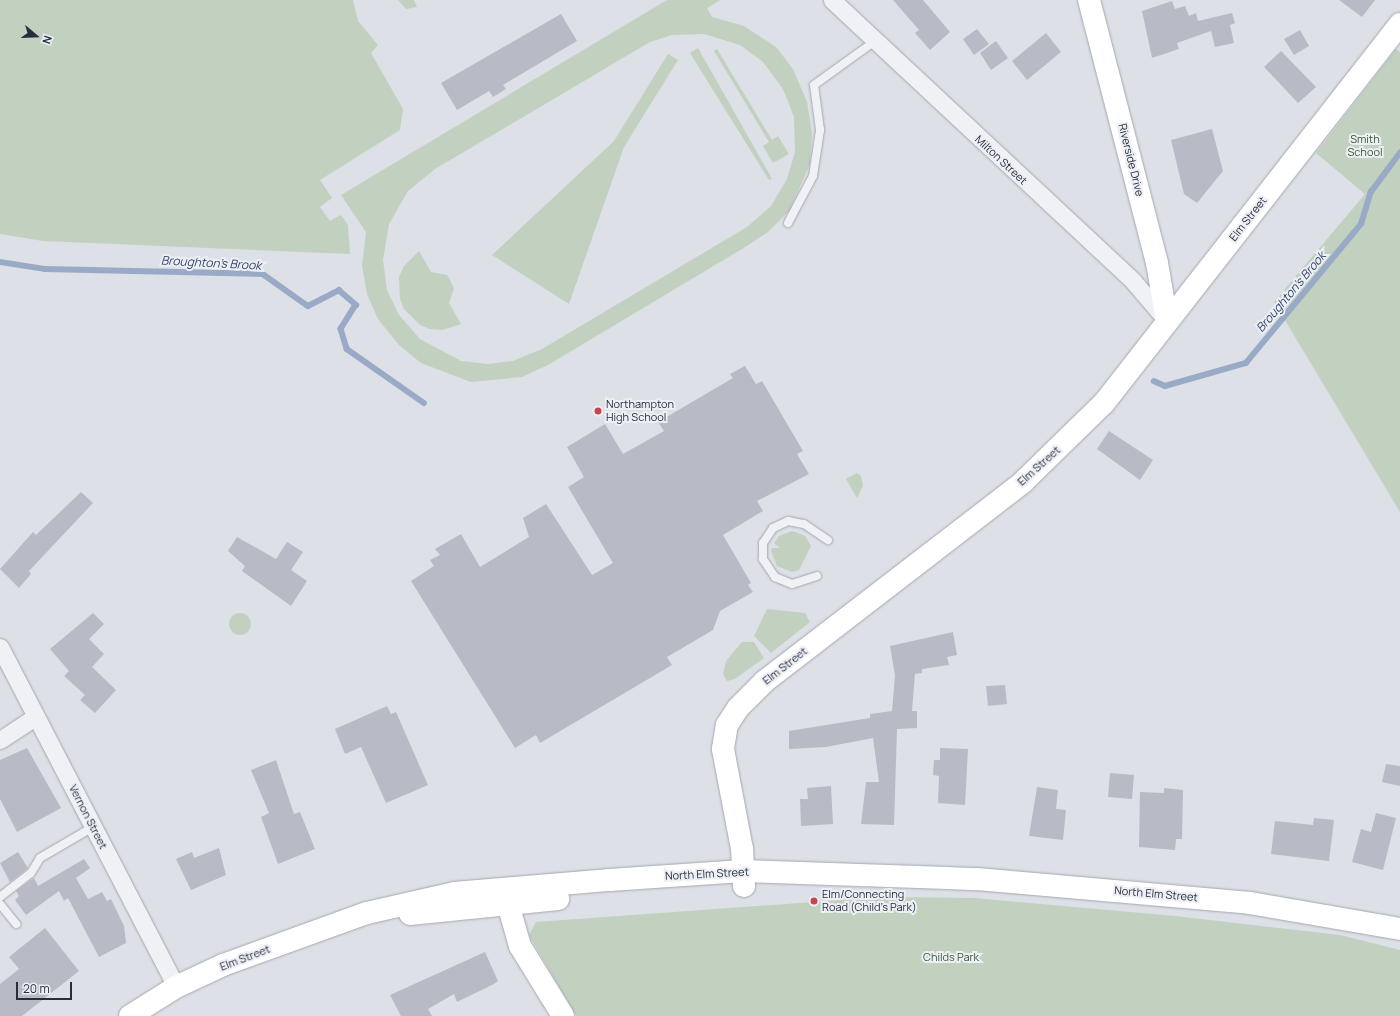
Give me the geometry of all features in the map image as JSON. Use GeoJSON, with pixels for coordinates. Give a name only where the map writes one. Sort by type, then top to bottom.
{"type":"FeatureCollection","features":[{"type":"Feature","properties":{"kind":"main road","name":"Riverside Drive"},"geometry":{"type":"LineString","coordinates":[[1089,0],[1157,263],[1168,321]]}},
{"type":"Feature","properties":{"kind":"main road","name":"Elm Street"},"geometry":{"type":"LineString","coordinates":[[744,879],[723,750],[727,726],[738,708],[765,681],[1023,482],[1104,403],[1398,32]]}},
{"type":"Feature","properties":{"kind":"main road","name":"North Elm Street"},"geometry":{"type":"LineString","coordinates":[[506,898],[611,893],[744,879],[911,877],[1250,903],[1400,929]]}},
{"type":"Feature","properties":{"kind":"main road","name":"Elm Street"},"geometry":{"type":"LineString","coordinates":[[130,1016],[176,987],[223,966],[367,913],[454,893],[506,898]]}},
{"type":"Feature","properties":{"kind":"main road"},"geometry":{"type":"LineString","coordinates":[[506,898],[520,946],[563,1016]]}},
{"type":"Feature","properties":{"kind":"street","name":"Milton Street"},"geometry":{"type":"LineString","coordinates":[[832,0],[1133,281],[1168,321]]}},
{"type":"Feature","properties":{"kind":"street","name":"Vernon Street"},"geometry":{"type":"LineString","coordinates":[[0,647],[176,987]]}},
{"type":"Feature","properties":{"kind":"street"},"geometry":{"type":"LineString","coordinates":[[0,740],[35,717]]}},
{"type":"Feature","properties":{"kind":"lane"},"geometry":{"type":"LineString","coordinates":[[788,223],[813,176],[820,130],[814,86],[875,41]]}},
{"type":"Feature","properties":{"kind":"lane"},"geometry":{"type":"LineString","coordinates":[[817,576],[792,584],[775,577],[763,559],[763,543],[773,528],[788,521],[804,524],[828,540]]}},
{"type":"Feature","properties":{"kind":"lane"},"geometry":{"type":"LineString","coordinates":[[0,897],[32,873],[40,858],[93,827]]}},
{"type":"Feature","properties":{"kind":"lane"},"geometry":{"type":"LineString","coordinates":[[0,904],[16,924]]}},
{"type":"Feature","properties":{"kind":"green space"},"geometry":{"type":"Polygon","coordinates":[[[0,0],[353,0],[358,21],[378,45],[371,53],[403,109],[400,130],[320,180],[332,198],[320,207],[330,221],[341,215],[348,225],[350,254],[43,241],[0,234],[0,0]]]}},
{"type":"Feature","properties":{"kind":"green space"},"geometry":{"type":"Polygon","coordinates":[[[398,0],[414,0],[417,7],[406,9],[398,0]]]}},
{"type":"Feature","properties":{"kind":"green space"},"geometry":{"type":"Polygon","coordinates":[[[667,0],[720,0],[707,8],[712,17],[744,26],[776,47],[793,69],[807,102],[812,133],[810,164],[789,211],[768,232],[548,365],[522,377],[471,382],[421,363],[399,345],[378,319],[367,294],[362,266],[366,232],[341,195],[667,0]],[[704,34],[672,35],[650,42],[435,169],[408,191],[389,224],[383,260],[387,290],[399,315],[420,339],[461,361],[488,364],[513,361],[542,349],[747,227],[771,206],[787,179],[795,152],[794,117],[783,89],[763,62],[740,45],[704,34]]]}},
{"type":"Feature","properties":{"kind":"green space"},"geometry":{"type":"Polygon","coordinates":[[[698,48],[772,179],[769,180],[690,53],[698,48]]]}},
{"type":"Feature","properties":{"kind":"green space"},"geometry":{"type":"Polygon","coordinates":[[[717,49],[772,140],[778,136],[789,154],[773,163],[763,146],[769,142],[714,51],[717,49]]]}},
{"type":"Feature","properties":{"kind":"green space","name":"Smith School"},"geometry":{"type":"Polygon","coordinates":[[[1396,49],[1400,52],[1400,512],[1274,302],[1365,194],[1316,153],[1396,49]]]}},
{"type":"Feature","properties":{"kind":"green space"},"geometry":{"type":"Polygon","coordinates":[[[668,54],[678,60],[624,147],[569,304],[492,255],[614,141],[668,54]]]}},
{"type":"Feature","properties":{"kind":"green space"},"geometry":{"type":"Polygon","coordinates":[[[419,251],[431,272],[447,275],[454,288],[449,303],[461,324],[442,330],[430,329],[420,325],[404,309],[400,299],[399,277],[404,266],[419,251]]]}},
{"type":"Feature","properties":{"kind":"green space"},"geometry":{"type":"Polygon","coordinates":[[[857,473],[861,476],[863,486],[857,498],[846,479],[857,473]]]}},
{"type":"Feature","properties":{"kind":"green space"},"geometry":{"type":"Polygon","coordinates":[[[792,531],[805,536],[811,546],[799,570],[792,572],[777,566],[771,551],[772,548],[780,548],[774,543],[779,536],[792,531]]]}},
{"type":"Feature","properties":{"kind":"green space"},"geometry":{"type":"Polygon","coordinates":[[[767,609],[805,613],[810,622],[771,653],[754,636],[767,609]]]}},
{"type":"Feature","properties":{"kind":"green space"},"geometry":{"type":"Polygon","coordinates":[[[240,613],[248,616],[251,624],[248,632],[240,635],[232,632],[229,624],[232,616],[240,613]]]}},
{"type":"Feature","properties":{"kind":"green space"},"geometry":{"type":"Polygon","coordinates":[[[742,642],[754,642],[764,658],[735,679],[727,681],[723,674],[726,661],[742,642]]]}},
{"type":"Feature","properties":{"kind":"green space","name":"Childs Park"},"geometry":{"type":"Polygon","coordinates":[[[882,897],[974,898],[1175,916],[1340,935],[1400,950],[1400,1016],[576,1016],[529,935],[536,922],[882,897]]]}},
{"type":"Feature","properties":{"kind":"building"},"geometry":{"type":"Polygon","coordinates":[[[893,0],[923,0],[950,32],[930,50],[915,33],[919,30],[893,0]]]}},
{"type":"Feature","properties":{"kind":"building"},"geometry":{"type":"Polygon","coordinates":[[[1339,0],[1375,0],[1362,17],[1339,0]]]}},
{"type":"Feature","properties":{"kind":"building"},"geometry":{"type":"Polygon","coordinates":[[[1172,1],[1175,9],[1185,6],[1189,16],[1196,13],[1198,21],[1232,13],[1235,23],[1230,25],[1234,43],[1215,47],[1211,31],[1177,43],[1179,49],[1152,58],[1142,11],[1172,1]]]}},
{"type":"Feature","properties":{"kind":"building"},"geometry":{"type":"Polygon","coordinates":[[[561,14],[577,41],[503,85],[506,89],[493,97],[489,91],[457,110],[441,83],[561,14]]]}},
{"type":"Feature","properties":{"kind":"building"},"geometry":{"type":"Polygon","coordinates":[[[977,29],[989,44],[974,55],[963,39],[977,29]]]}},
{"type":"Feature","properties":{"kind":"building"},"geometry":{"type":"Polygon","coordinates":[[[1300,30],[1309,46],[1294,55],[1284,39],[1300,30]]]}},
{"type":"Feature","properties":{"kind":"building"},"geometry":{"type":"Polygon","coordinates":[[[1046,33],[1061,52],[1027,80],[1012,61],[1046,33]]]}},
{"type":"Feature","properties":{"kind":"building"},"geometry":{"type":"Polygon","coordinates":[[[996,41],[1008,58],[991,70],[980,53],[996,41]]]}},
{"type":"Feature","properties":{"kind":"building"},"geometry":{"type":"Polygon","coordinates":[[[1281,51],[1316,87],[1298,103],[1264,67],[1281,51]]]}},
{"type":"Feature","properties":{"kind":"building"},"geometry":{"type":"Polygon","coordinates":[[[1212,129],[1223,171],[1197,203],[1184,194],[1171,140],[1212,129]]]}},
{"type":"Feature","properties":{"kind":"building"},"geometry":{"type":"Polygon","coordinates":[[[745,366],[756,384],[762,381],[803,451],[797,454],[809,474],[757,501],[763,511],[723,535],[751,583],[748,585],[753,592],[720,611],[713,630],[667,657],[672,665],[540,743],[536,735],[515,748],[411,581],[434,566],[430,560],[440,555],[435,549],[461,534],[480,567],[529,537],[523,518],[546,504],[592,575],[613,563],[568,487],[584,477],[567,447],[605,424],[623,454],[664,431],[658,422],[733,378],[730,374],[745,366]]]}},
{"type":"Feature","properties":{"kind":"building"},"geometry":{"type":"Polygon","coordinates":[[[1109,431],[1153,460],[1140,480],[1097,449],[1109,431]]]}},
{"type":"Feature","properties":{"kind":"building"},"geometry":{"type":"Polygon","coordinates":[[[81,492],[93,503],[29,571],[31,574],[19,588],[0,569],[33,532],[36,535],[81,492]]]}},
{"type":"Feature","properties":{"kind":"building"},"geometry":{"type":"Polygon","coordinates":[[[237,537],[276,559],[287,542],[303,552],[291,570],[307,581],[291,606],[242,571],[245,566],[228,551],[237,537]]]}},
{"type":"Feature","properties":{"kind":"building"},"geometry":{"type":"Polygon","coordinates":[[[93,613],[104,624],[89,639],[104,654],[92,667],[116,690],[95,713],[80,700],[85,695],[64,676],[69,671],[50,649],[93,613]]]}},
{"type":"Feature","properties":{"kind":"building"},"geometry":{"type":"Polygon","coordinates":[[[953,632],[957,655],[947,657],[949,665],[922,669],[922,673],[915,674],[912,711],[917,711],[917,728],[897,729],[894,825],[861,824],[866,782],[879,782],[873,738],[826,747],[789,749],[789,731],[870,718],[870,714],[892,711],[895,675],[890,646],[953,632]]]}},
{"type":"Feature","properties":{"kind":"building"},"geometry":{"type":"Polygon","coordinates":[[[1005,685],[1007,704],[988,706],[986,686],[1005,685]]]}},
{"type":"Feature","properties":{"kind":"building"},"geometry":{"type":"Polygon","coordinates":[[[387,706],[391,714],[396,712],[428,785],[386,803],[361,747],[345,754],[335,729],[387,706]]]}},
{"type":"Feature","properties":{"kind":"building"},"geometry":{"type":"Polygon","coordinates":[[[27,748],[61,808],[17,832],[0,799],[0,760],[27,748]]]}},
{"type":"Feature","properties":{"kind":"building"},"geometry":{"type":"Polygon","coordinates":[[[940,748],[968,749],[965,805],[938,803],[939,776],[933,775],[934,760],[940,760],[940,748]]]}},
{"type":"Feature","properties":{"kind":"building"},"geometry":{"type":"Polygon","coordinates":[[[276,760],[294,814],[300,812],[315,849],[278,864],[261,817],[269,813],[251,770],[276,760]]]}},
{"type":"Feature","properties":{"kind":"building"},"geometry":{"type":"Polygon","coordinates":[[[1386,764],[1400,766],[1400,786],[1382,782],[1386,764]]]}},
{"type":"Feature","properties":{"kind":"building"},"geometry":{"type":"Polygon","coordinates":[[[1110,773],[1134,775],[1132,799],[1108,797],[1110,773]]]}},
{"type":"Feature","properties":{"kind":"building"},"geometry":{"type":"Polygon","coordinates":[[[831,786],[833,824],[801,826],[800,799],[808,799],[807,788],[831,786]]]}},
{"type":"Feature","properties":{"kind":"building"},"geometry":{"type":"Polygon","coordinates":[[[1037,787],[1058,790],[1056,809],[1066,810],[1063,840],[1029,836],[1037,787]]]}},
{"type":"Feature","properties":{"kind":"building"},"geometry":{"type":"Polygon","coordinates":[[[1164,788],[1183,790],[1182,839],[1176,839],[1175,850],[1139,847],[1140,792],[1164,793],[1164,788]]]}},
{"type":"Feature","properties":{"kind":"building"},"geometry":{"type":"Polygon","coordinates":[[[1376,813],[1396,818],[1383,870],[1352,862],[1361,829],[1371,832],[1376,813]]]}},
{"type":"Feature","properties":{"kind":"building"},"geometry":{"type":"Polygon","coordinates":[[[1314,818],[1334,820],[1329,861],[1271,854],[1275,821],[1313,825],[1314,818]]]}},
{"type":"Feature","properties":{"kind":"building"},"geometry":{"type":"Polygon","coordinates":[[[219,848],[226,875],[191,890],[176,859],[192,852],[194,858],[219,848]]]}},
{"type":"Feature","properties":{"kind":"building"},"geometry":{"type":"Polygon","coordinates":[[[18,852],[28,868],[10,882],[0,863],[18,852]]]}},
{"type":"Feature","properties":{"kind":"building"},"geometry":{"type":"Polygon","coordinates":[[[84,859],[90,868],[76,878],[88,899],[102,892],[107,901],[111,899],[124,926],[126,943],[99,957],[68,898],[64,901],[59,891],[26,915],[15,900],[19,896],[16,891],[34,878],[38,886],[84,859]]]}},
{"type":"Feature","properties":{"kind":"building"},"geometry":{"type":"Polygon","coordinates":[[[45,928],[79,971],[22,1016],[0,1016],[0,984],[19,969],[9,957],[45,928]]]}},
{"type":"Feature","properties":{"kind":"building"},"geometry":{"type":"Polygon","coordinates":[[[485,952],[498,981],[457,1002],[454,994],[428,1009],[432,1016],[401,1016],[390,995],[485,952]]]}},
{"type":"Feature","properties":{"kind":"waterway","name":"Broughton's Brook"},"geometry":{"type":"LineString","coordinates":[[1154,381],[1165,386],[1246,363],[1361,224],[1371,192],[1400,153]]}},
{"type":"Feature","properties":{"kind":"waterway","name":"Broughton's Brook"},"geometry":{"type":"LineString","coordinates":[[0,262],[45,269],[263,274],[308,306],[339,290],[356,305],[341,329],[347,349],[424,403]]}},
{"type":"Feature","properties":{"kind":"place","name":"Northampton High School"},"geometry":{"type":"Point","coordinates":[598,411]}},
{"type":"Feature","properties":{"kind":"place","name":"Elm/Connecting Road (Child's Park)"},"geometry":{"type":"Point","coordinates":[814,901]}}]}
